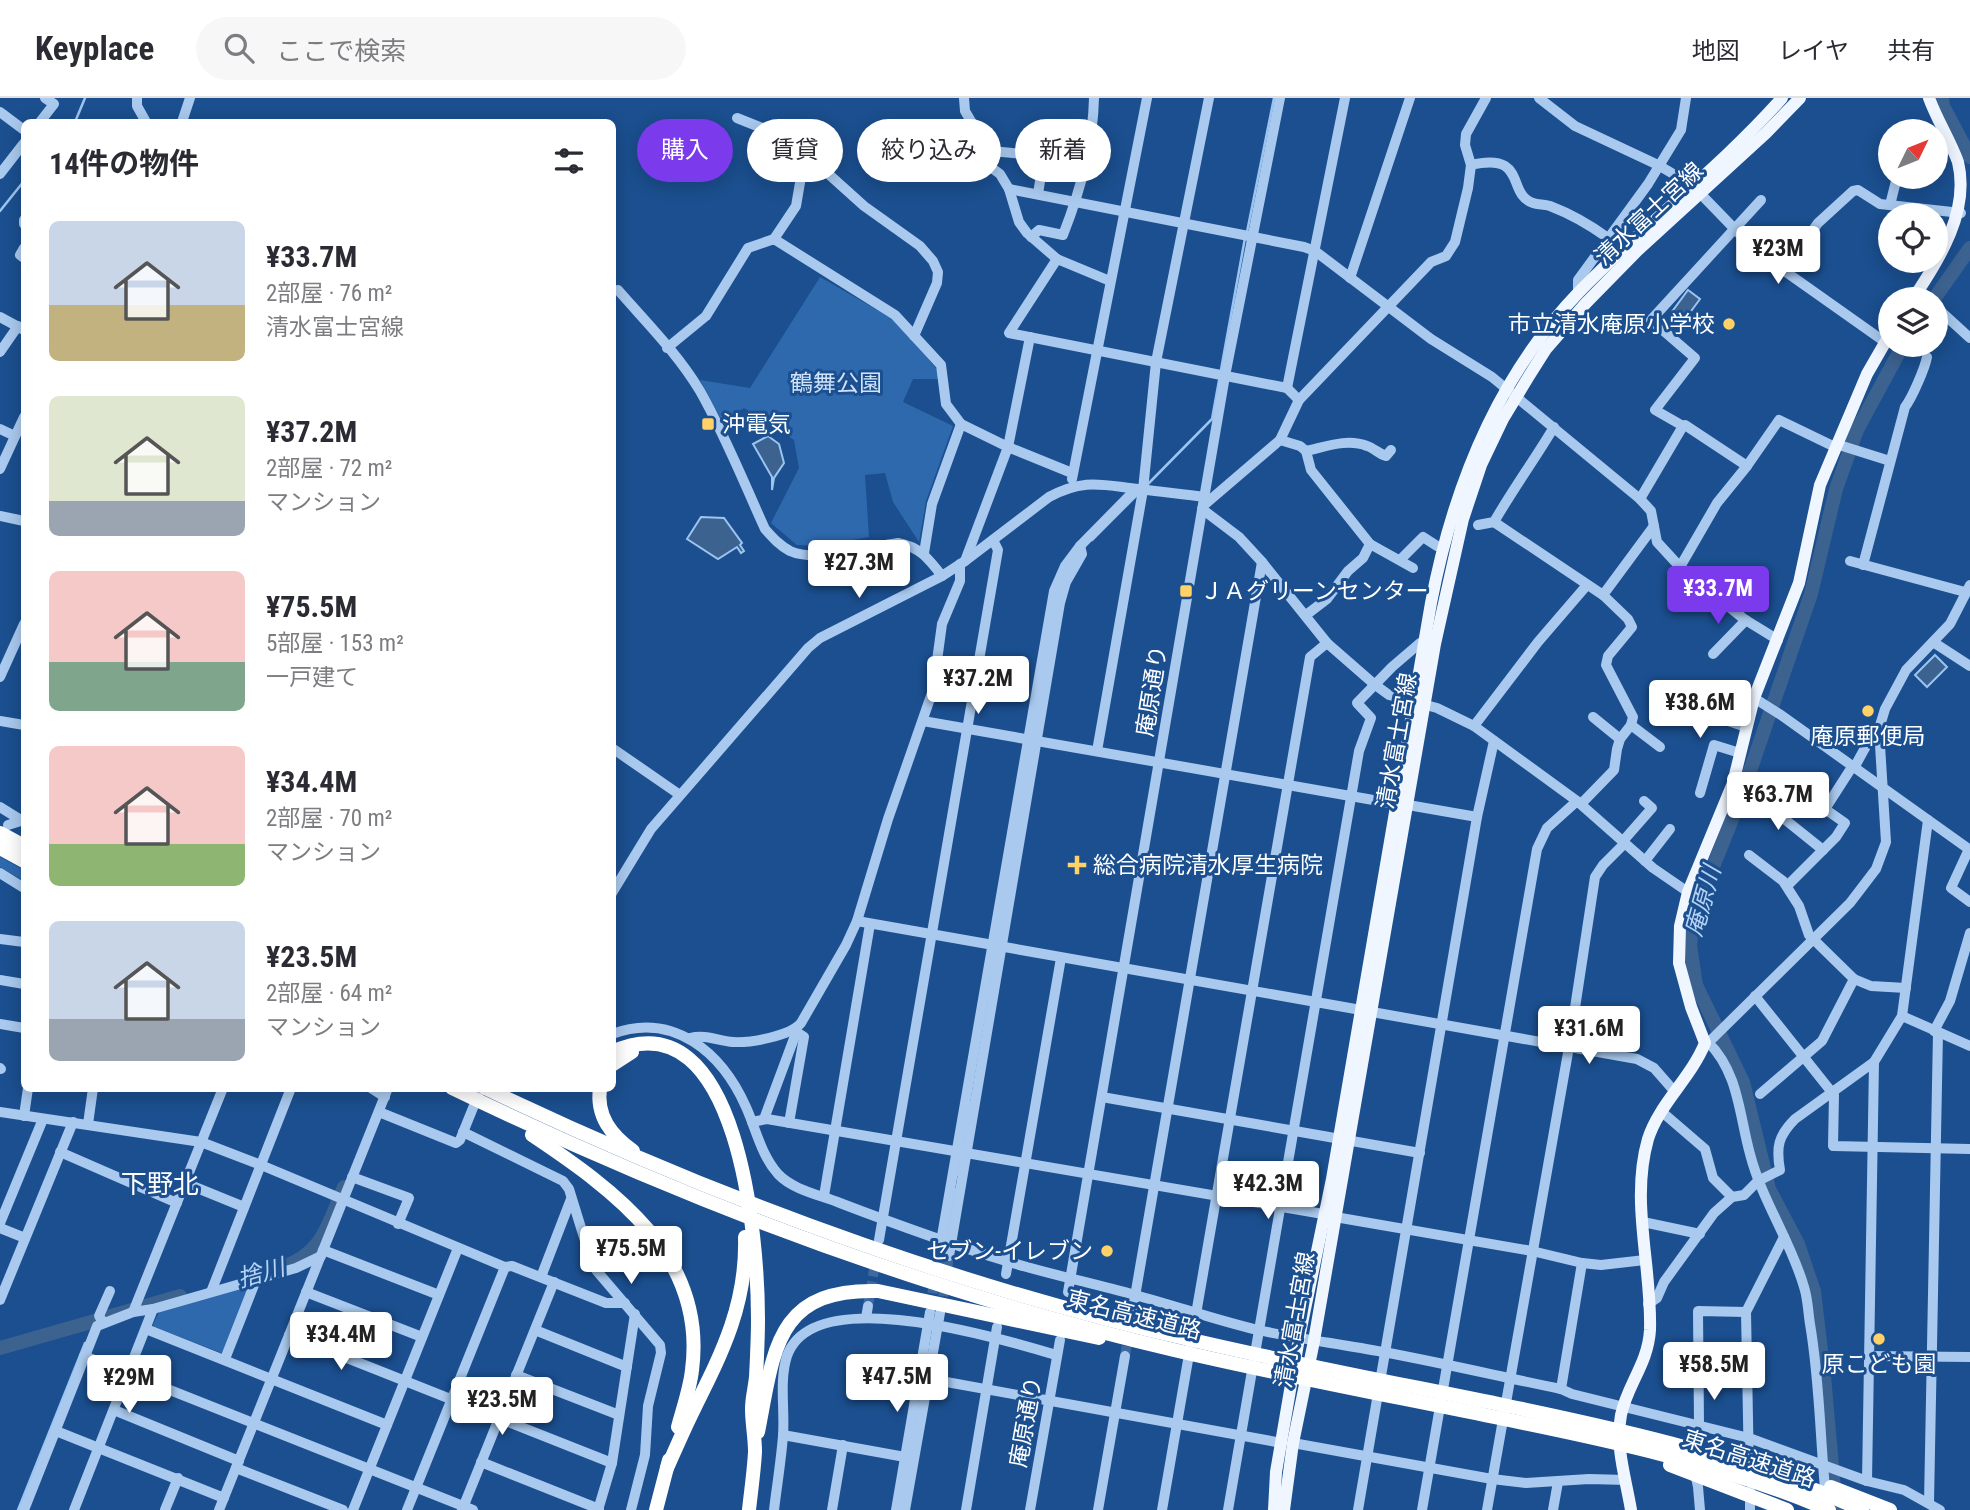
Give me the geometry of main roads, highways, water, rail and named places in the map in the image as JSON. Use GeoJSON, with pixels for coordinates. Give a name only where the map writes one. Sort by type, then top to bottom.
{"type":"FeatureCollection","features":[{"type":"Feature","properties":{"kind":"highway"},"geometry":{"type":"LineString","coordinates":[[4,829],[21,843]]}},
{"type":"Feature","properties":{"kind":"highway"},"geometry":{"type":"LineString","coordinates":[[0,848],[21,859]]}},
{"type":"Feature","properties":{"kind":"highway"},"geometry":{"type":"LineString","coordinates":[[616,1050],[651,1042],[670,1046],[681,1052],[700,1070],[711,1087],[733,1134],[754,1228],[758,1320],[752,1408],[755,1450]]}},
{"type":"Feature","properties":{"kind":"highway"},"geometry":{"type":"LineString","coordinates":[[616,1062],[628,1054],[651,1049],[664,1051],[696,1075],[717,1111],[728,1139],[744,1225],[744,1276],[734,1320],[726,1344],[667,1468]]}},
{"type":"Feature","properties":{"kind":"highway"},"geometry":{"type":"LineString","coordinates":[[483,1092],[555,1151],[618,1197],[655,1238],[670,1262],[688,1306],[694,1351],[688,1390],[656,1510]]}},
{"type":"Feature","properties":{"kind":"highway","name":"東名高速道路"},"geometry":{"type":"LineString","coordinates":[[483,1092],[734,1198],[774,1220],[931,1282],[1042,1315],[1181,1347],[1705,1465],[1744,1467],[1849,1499],[1862,1510]]}},
{"type":"Feature","properties":{"kind":"highway","name":"東名高速道路"},"geometry":{"type":"LineString","coordinates":[[483,1092],[611,1163],[738,1214],[774,1220]]}},
{"type":"Feature","properties":{"kind":"highway"},"geometry":{"type":"LineString","coordinates":[[600,1092],[600,1111],[606,1125],[627,1147],[650,1163]]}},
{"type":"Feature","properties":{"kind":"highway"},"geometry":{"type":"LineString","coordinates":[[748,1510],[766,1381],[776,1345],[783,1332],[800,1313],[816,1301],[832,1294],[878,1291],[1083,1336],[1181,1347]]}},
{"type":"Feature","properties":{"kind":"highway","name":"東名高速道路"},"geometry":{"type":"LineString","coordinates":[[1181,1347],[1569,1419],[1705,1465]]}},
{"type":"Feature","properties":{"kind":"highway"},"geometry":{"type":"LineString","coordinates":[[1705,1465],[1745,1493],[1787,1510]]}},
{"type":"Feature","properties":{"kind":"highway","name":"東名高速道路"},"geometry":{"type":"LineString","coordinates":[[1744,1467],[1828,1510]]}},
{"type":"Feature","properties":{"kind":"highway"},"geometry":{"type":"LineString","coordinates":[[1849,1499],[1890,1510]]}},
{"type":"Feature","properties":{"kind":"main road","name":"清水富士宮線"},"geometry":{"type":"LineString","coordinates":[[1420,704],[1425,643],[1443,547],[1465,476],[1512,393],[1586,303],[1782,98]]}},
{"type":"Feature","properties":{"kind":"main road","name":"清水富士宮線"},"geometry":{"type":"LineString","coordinates":[[1284,1510],[1299,1338],[1329,1216],[1344,1139],[1420,704],[1463,519],[1481,465],[1534,344],[1578,293],[1766,133],[1800,98]]}},
{"type":"Feature","properties":{"kind":"main road"},"geometry":{"type":"LineString","coordinates":[[1924,287],[1955,230],[1961,212],[1962,180],[1959,164],[1929,98]]}},
{"type":"Feature","properties":{"kind":"main road"},"geometry":{"type":"LineString","coordinates":[[1631,1510],[1621,1462],[1621,1416],[1644,1362],[1650,1331],[1640,1178],[1649,1136],[1708,1041],[1691,1007],[1679,963],[1680,926],[1688,892],[1733,783],[1746,727],[1799,583],[1820,485],[1867,374],[1878,355]]}},
{"type":"Feature","properties":{"kind":"main road","name":"清水富士宮線"},"geometry":{"type":"LineString","coordinates":[[1274,1510],[1276,1472],[1288,1443],[1314,1341],[1329,1216]]}},
{"type":"Feature","properties":{"kind":"waterway"},"geometry":{"type":"LineString","coordinates":[[76,119],[85,98]]}},
{"type":"Feature","properties":{"kind":"waterway"},"geometry":{"type":"LineString","coordinates":[[1247,232],[1274,98]]}},
{"type":"Feature","properties":{"kind":"waterway","name":"庵原川"},"geometry":{"type":"LineString","coordinates":[[1942,98],[1943,106],[1970,157]]}},
{"type":"Feature","properties":{"kind":"waterway"},"geometry":{"type":"LineString","coordinates":[[0,211],[21,185]]}},
{"type":"Feature","properties":{"kind":"waterway"},"geometry":{"type":"LineString","coordinates":[[1147,485],[1212,419],[1245,238]]}},
{"type":"Feature","properties":{"kind":"waterway","name":"庵原川"},"geometry":{"type":"LineString","coordinates":[[1942,287],[1970,248]]}},
{"type":"Feature","properties":{"kind":"waterway","name":"庵原川"},"geometry":{"type":"LineString","coordinates":[[1836,1510],[1814,1291],[1798,1244],[1769,1189],[1743,1082],[1696,985],[1690,946],[1693,917],[1741,797],[1811,594],[1836,489],[1857,430],[1897,357]]}},
{"type":"Feature","properties":{"kind":"waterway"},"geometry":{"type":"LineString","coordinates":[[1092,540],[1139,493]]}},
{"type":"Feature","properties":{"kind":"waterway"},"geometry":{"type":"LineString","coordinates":[[957,1175],[970,1102]]}},
{"type":"Feature","properties":{"kind":"waterway","name":"捨川"},"geometry":{"type":"LineString","coordinates":[[283,1267],[308,1254],[316,1245],[344,1187]]}},
{"type":"Feature","properties":{"kind":"waterway"},"geometry":{"type":"LineString","coordinates":[[947,1237],[955,1189]]}},
{"type":"Feature","properties":{"kind":"waterway"},"geometry":{"type":"LineString","coordinates":[[944,1253],[946,1244]]}},
{"type":"Feature","properties":{"kind":"waterway","name":"捨川"},"geometry":{"type":"LineString","coordinates":[[104,1318],[180,1296]]}},
{"type":"Feature","properties":{"kind":"waterway","name":"捨川"},"geometry":{"type":"LineString","coordinates":[[0,1348],[98,1320]]}},
{"type":"Feature","properties":{"kind":"waterway","name":"捨川"},"geometry":{"type":"LineString","coordinates":[[18,1510],[85,1343]]}},
{"type":"Feature","properties":{"kind":"tunnel"},"geometry":{"type":"LineString","coordinates":[[930,1308],[939,1253]]}},
{"type":"Feature","properties":{"kind":"tunnel"},"geometry":{"type":"LineString","coordinates":[[941,1311],[949,1256]]}},
{"type":"Feature","properties":{"kind":"tunnel"},"geometry":{"type":"LineString","coordinates":[[868,1306],[876,1258]]}},
{"type":"Feature","properties":{"kind":"tunnel"},"geometry":{"type":"LineString","coordinates":[[1125,1356],[1133,1308]]}},
{"type":"Feature","properties":{"kind":"place","name":"市立清水庵原小学校"},"geometry":{"type":"Point","coordinates":[1729,324]}},
{"type":"Feature","properties":{"kind":"place","name":"沖電気"},"geometry":{"type":"Point","coordinates":[708,424]}},
{"type":"Feature","properties":{"kind":"place","name":"ＪＡグリーンセンター"},"geometry":{"type":"Point","coordinates":[1186,591]}},
{"type":"Feature","properties":{"kind":"place","name":"庵原郵便局"},"geometry":{"type":"Point","coordinates":[1868,711]}},
{"type":"Feature","properties":{"kind":"place","name":"総合病院清水厚生病院"},"geometry":{"type":"Point","coordinates":[1077,865]}},
{"type":"Feature","properties":{"kind":"place","name":"セブン-イレブン"},"geometry":{"type":"Point","coordinates":[1107,1251]}},
{"type":"Feature","properties":{"kind":"place","name":"原こども園"},"geometry":{"type":"Point","coordinates":[1879,1339]}},
{"type":"Feature","properties":{"kind":"district","name":"下野北"},"geometry":{"type":"Point","coordinates":[160,1184]}},
{"type":"Feature","properties":{"kind":"park label","name":"鶴舞公園"},"geometry":{"type":"Point","coordinates":[836,383]}}]}
